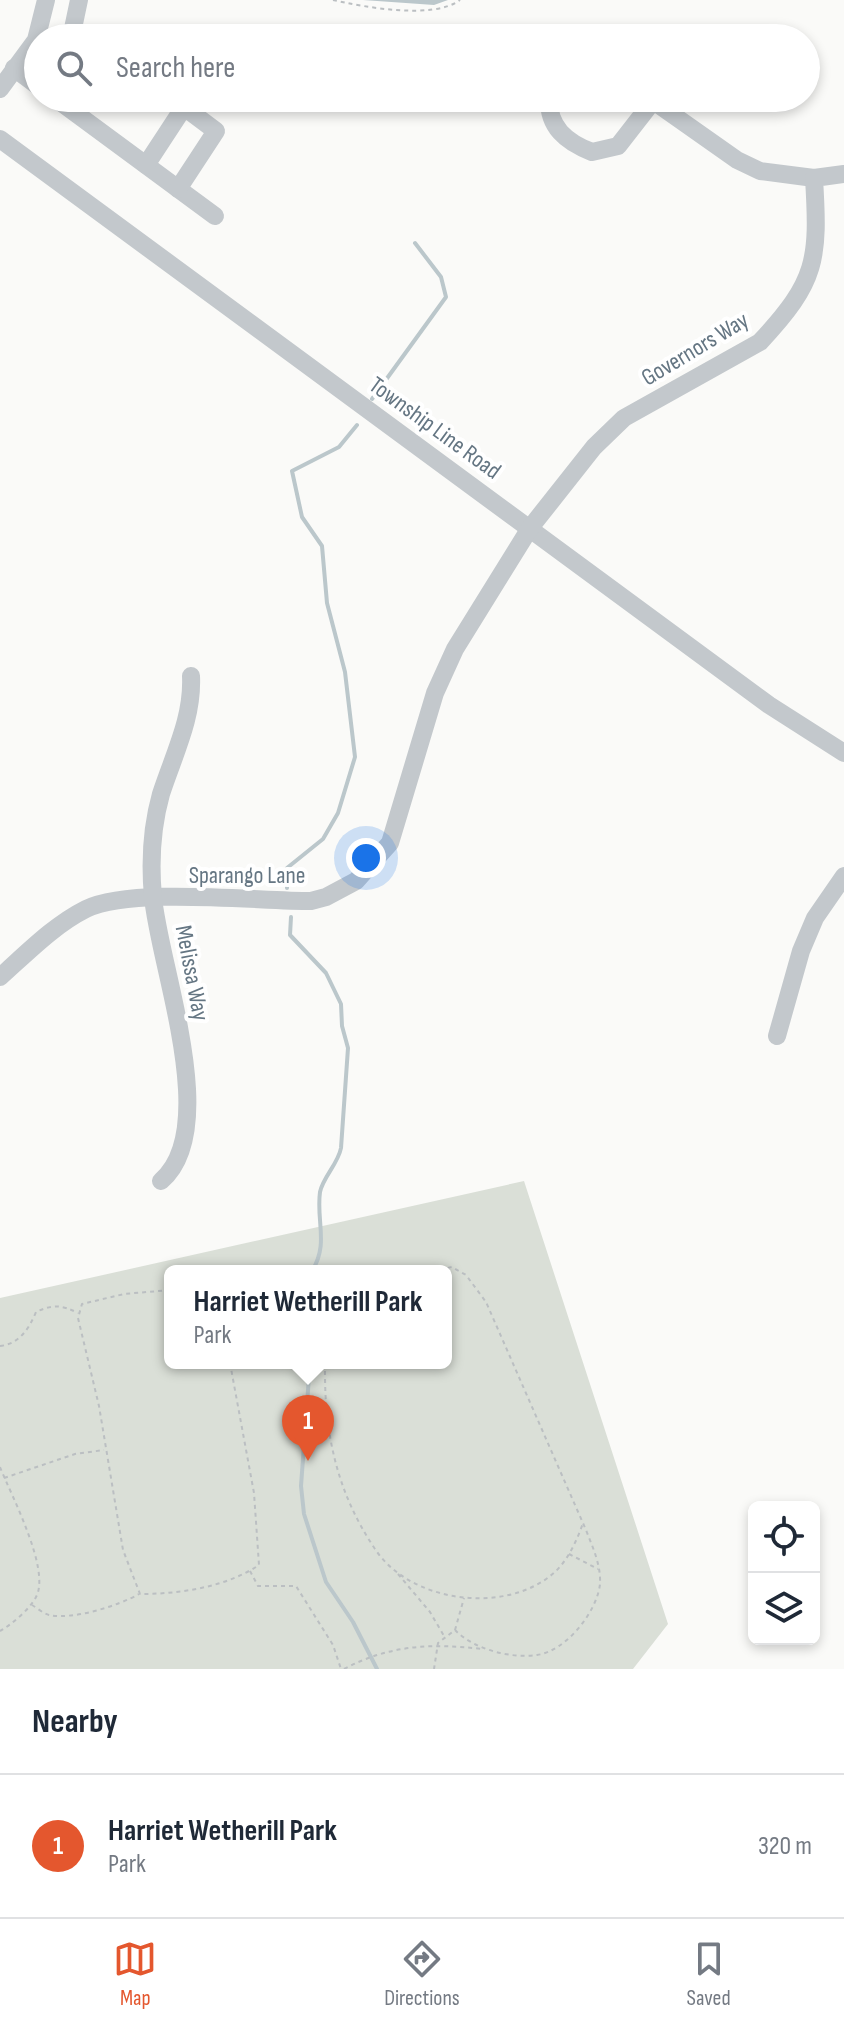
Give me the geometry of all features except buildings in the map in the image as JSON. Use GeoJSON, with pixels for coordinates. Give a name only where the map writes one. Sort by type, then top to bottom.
{"type":"FeatureCollection","features":[{"type":"Feature","properties":{"kind":"street"},"geometry":{"type":"LineString","coordinates":[[40,24],[46,0]]}},
{"type":"Feature","properties":{"kind":"street"},"geometry":{"type":"LineString","coordinates":[[74,24],[79,0]]}},
{"type":"Feature","properties":{"kind":"street"},"geometry":{"type":"LineString","coordinates":[[0,89],[24,55]]}},
{"type":"Feature","properties":{"kind":"street"},"geometry":{"type":"LineString","coordinates":[[14,68],[24,76]]}},
{"type":"Feature","properties":{"kind":"street"},"geometry":{"type":"LineString","coordinates":[[74,112],[215,216]]}},
{"type":"Feature","properties":{"kind":"street"},"geometry":{"type":"LineString","coordinates":[[146,165],[181,112]]}},
{"type":"Feature","properties":{"kind":"street"},"geometry":{"type":"LineString","coordinates":[[178,189],[216,131],[191,112]]}},
{"type":"Feature","properties":{"kind":"street"},"geometry":{"type":"LineString","coordinates":[[551,112],[552,121],[561,135],[592,152],[618,146],[642,112]]}},
{"type":"Feature","properties":{"kind":"street"},"geometry":{"type":"LineString","coordinates":[[668,112],[737,160],[760,171],[814,178],[844,174]]}},
{"type":"Feature","properties":{"kind":"street","name":"Township Line Road"},"geometry":{"type":"LineString","coordinates":[[0,139],[769,705],[844,753]]}},
{"type":"Feature","properties":{"kind":"street","name":"Governors Way"},"geometry":{"type":"LineString","coordinates":[[530,528],[603,436],[624,418],[760,342],[799,296],[812,267],[818,239],[814,178]]}},
{"type":"Feature","properties":{"kind":"street","name":"Sparango Lane"},"geometry":{"type":"LineString","coordinates":[[0,977],[54,930],[86,909],[109,901],[153,898],[311,901],[326,897],[356,881],[370,869],[396,830],[445,668],[530,528]]}},
{"type":"Feature","properties":{"kind":"street","name":"Melissa Way"},"geometry":{"type":"LineString","coordinates":[[161,1181],[180,1157],[188,1107],[187,1076],[153,898],[156,816],[189,712],[191,676]]}},
{"type":"Feature","properties":{"kind":"street"},"geometry":{"type":"LineString","coordinates":[[777,1036],[790,982],[815,918],[844,876]]}},
{"type":"Feature","properties":{"kind":"path"},"geometry":{"type":"LineString","coordinates":[[333,0],[441,9],[460,0]]}},
{"type":"Feature","properties":{"kind":"path"},"geometry":{"type":"LineString","coordinates":[[250,1571],[258,1586],[296,1586],[333,1645],[342,1669],[372,1655],[438,1643],[538,1655],[568,1640],[591,1608],[600,1587],[599,1569],[583,1522],[486,1302],[475,1286],[452,1267]]}},
{"type":"Feature","properties":{"kind":"path"},"geometry":{"type":"LineString","coordinates":[[140,1594],[123,1550],[79,1314],[82,1304],[99,1298],[164,1291]]}},
{"type":"Feature","properties":{"kind":"path"},"geometry":{"type":"LineString","coordinates":[[0,1346],[10,1345],[29,1330],[36,1312],[48,1307],[63,1305],[79,1314]]}},
{"type":"Feature","properties":{"kind":"path"},"geometry":{"type":"LineString","coordinates":[[30,1604],[48,1615],[85,1612],[122,1604],[140,1594],[167,1594],[238,1579],[259,1565],[260,1548],[231,1369]]}},
{"type":"Feature","properties":{"kind":"path"},"geometry":{"type":"LineString","coordinates":[[325,1369],[326,1416],[336,1473],[376,1551],[430,1612],[444,1636]]}},
{"type":"Feature","properties":{"kind":"path"},"geometry":{"type":"LineString","coordinates":[[4,1478],[75,1454],[106,1450]]}},
{"type":"Feature","properties":{"kind":"path"},"geometry":{"type":"LineString","coordinates":[[0,1467],[25,1525],[40,1579],[37,1597],[0,1631]]}},
{"type":"Feature","properties":{"kind":"path"},"geometry":{"type":"LineString","coordinates":[[397,1573],[437,1592],[494,1598],[528,1588],[555,1572],[569,1554],[583,1522]]}},
{"type":"Feature","properties":{"kind":"path"},"geometry":{"type":"LineString","coordinates":[[569,1554],[599,1569]]}},
{"type":"Feature","properties":{"kind":"path"},"geometry":{"type":"LineString","coordinates":[[434,1669],[438,1643],[455,1630],[464,1597]]}},
{"type":"Feature","properties":{"kind":"path"},"geometry":{"type":"LineString","coordinates":[[455,1630],[487,1649]]}},
{"type":"Feature","properties":{"kind":"shaded area"},"geometry":{"type":"Polygon","coordinates":[[[363,0],[448,0],[434,5],[363,0]]]}},
{"type":"Feature","properties":{"kind":"shaded area"},"geometry":{"type":"Polygon","coordinates":[[[524,1181],[668,1624],[633,1669],[0,1669],[0,1298],[524,1181]]]}},
{"type":"Feature","properties":{"kind":"waterway"},"geometry":{"type":"LineString","coordinates":[[372,399],[446,297],[441,277],[415,243]]}},
{"type":"Feature","properties":{"kind":"waterway"},"geometry":{"type":"LineString","coordinates":[[287,888],[287,868],[323,839],[338,813],[355,757],[345,672],[327,603],[322,546],[302,517],[292,471],[339,447],[357,425]]}},
{"type":"Feature","properties":{"kind":"waterway"},"geometry":{"type":"LineString","coordinates":[[291,917],[290,935],[326,973],[341,1004],[342,1026],[348,1048],[341,1148],[320,1192],[321,1242],[315,1265]]}},
{"type":"Feature","properties":{"kind":"waterway"},"geometry":{"type":"LineString","coordinates":[[310,1369],[301,1486],[304,1514],[326,1582],[353,1622],[377,1669]]}},
{"type":"Feature","properties":{"kind":"place","name":"Harriet Wetherill Park"},"geometry":{"type":"Point","coordinates":[308,1461]}}]}
